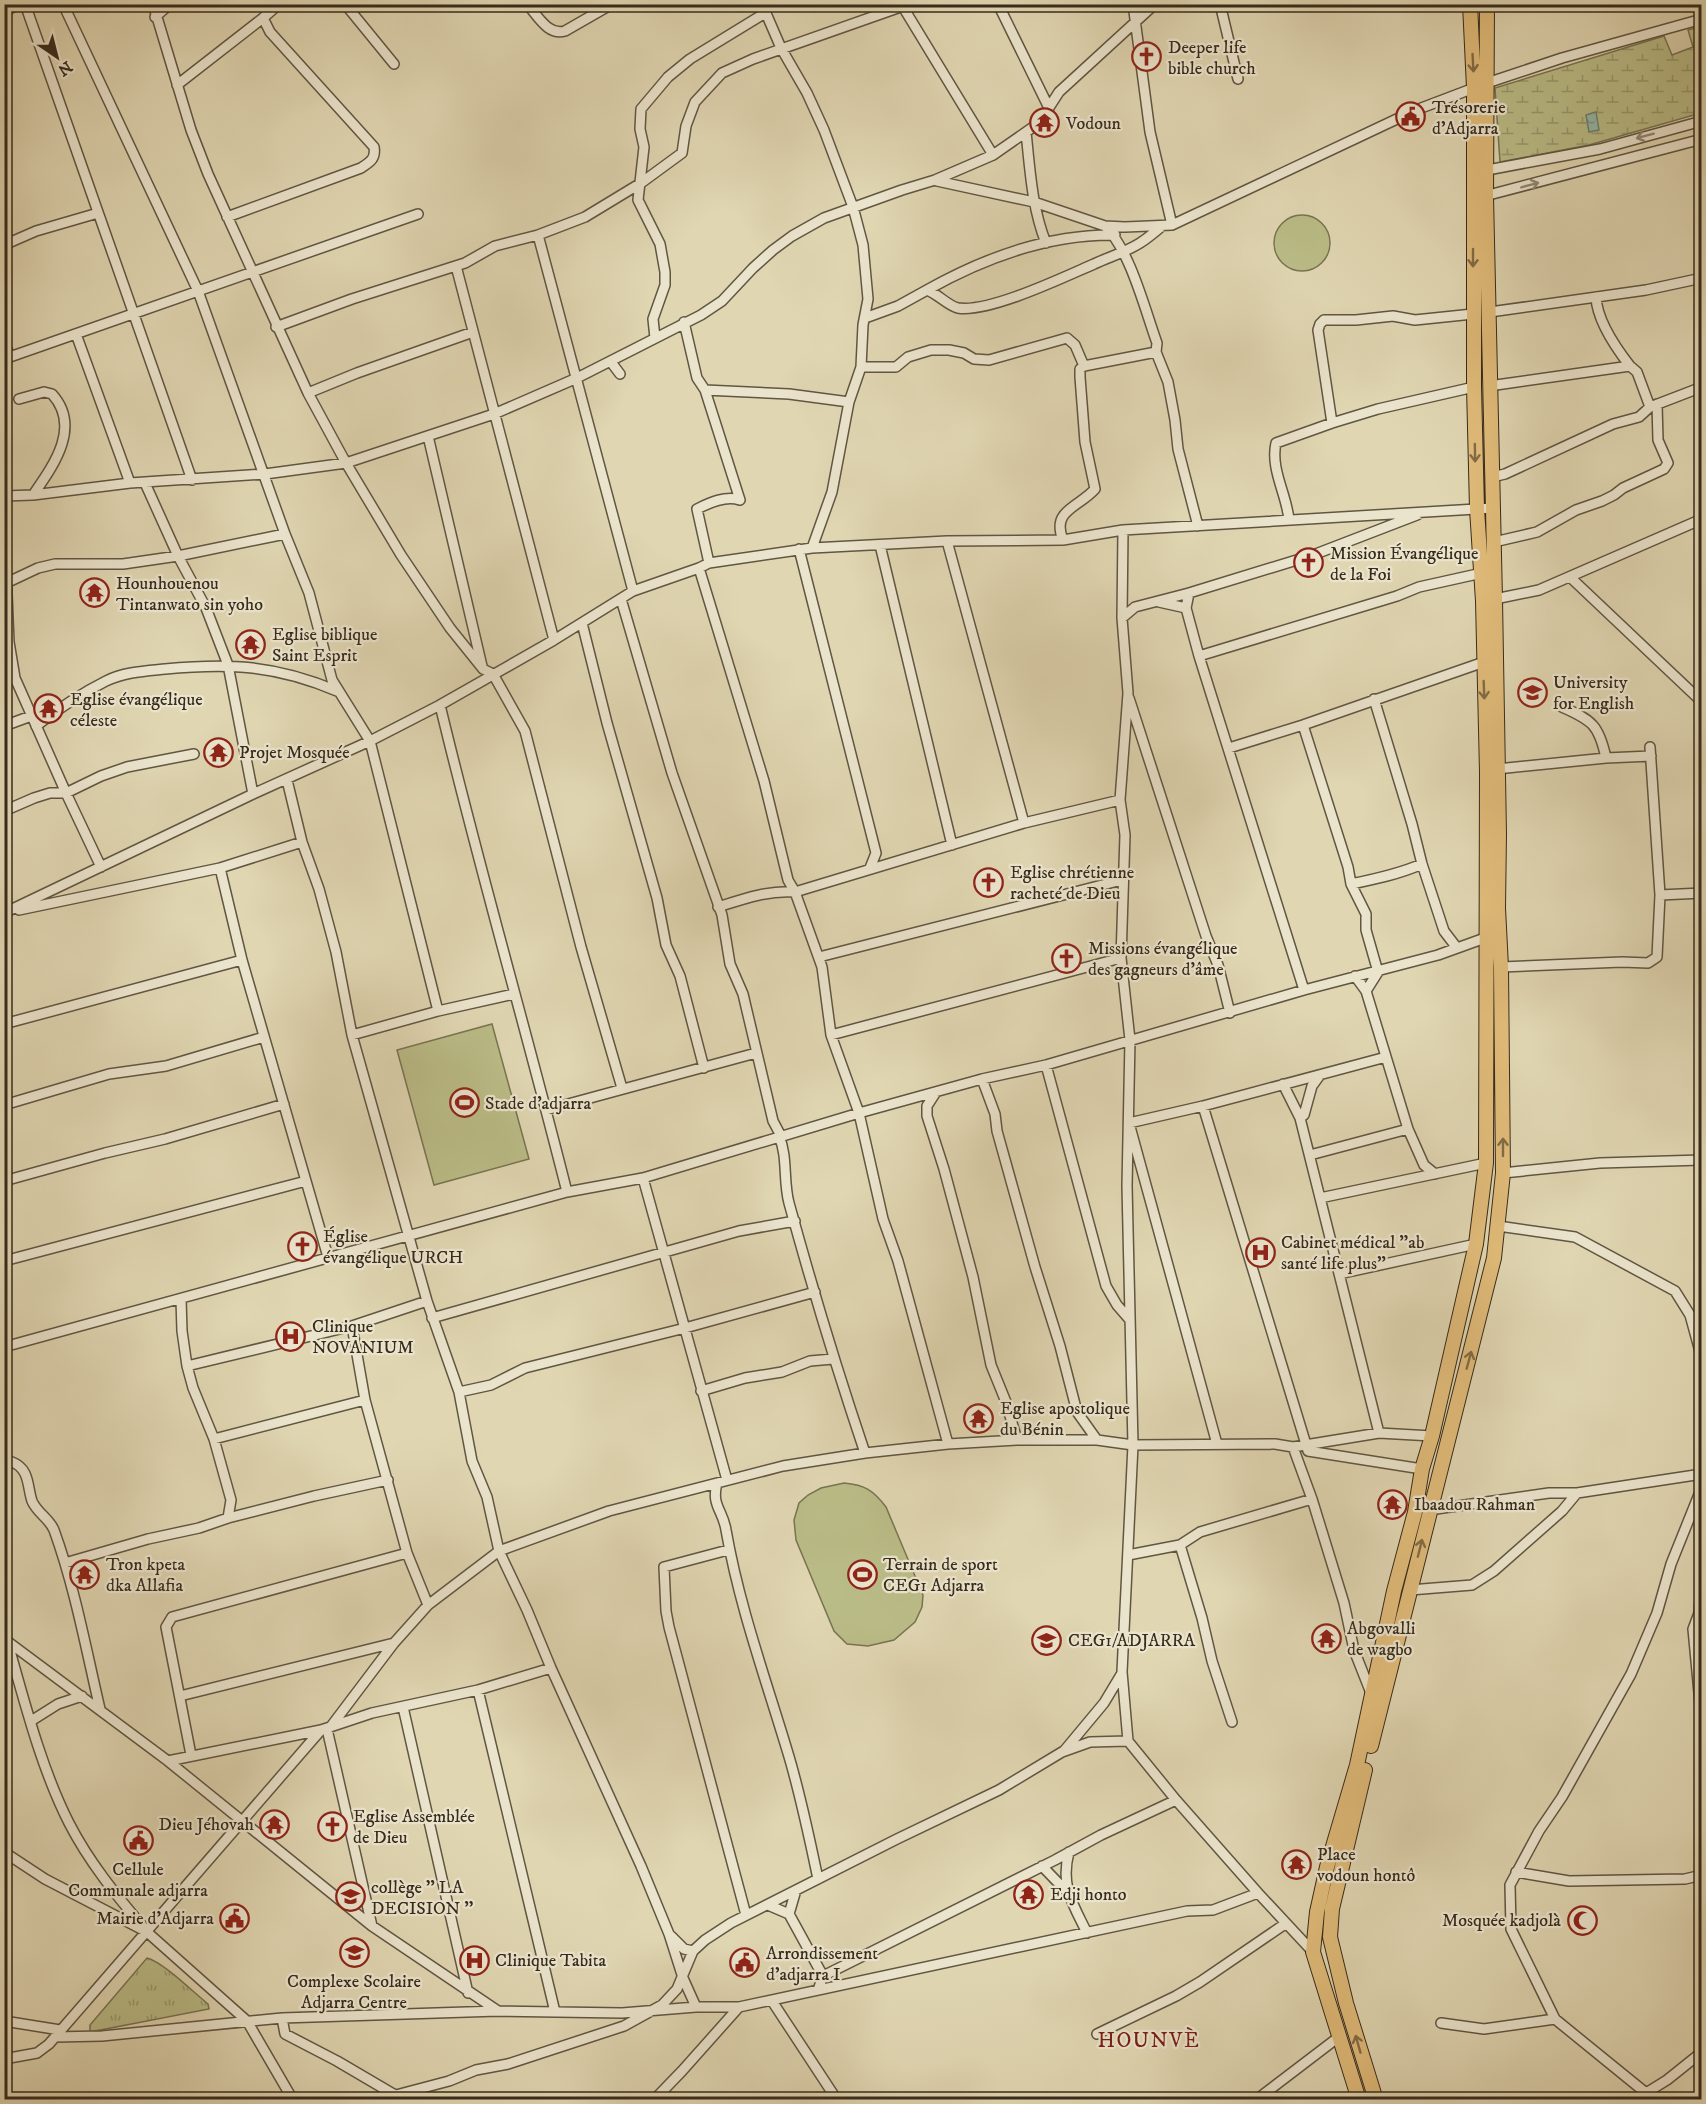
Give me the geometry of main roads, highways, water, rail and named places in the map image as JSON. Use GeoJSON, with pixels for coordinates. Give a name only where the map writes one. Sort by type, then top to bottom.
{"type":"FeatureCollection","features":[{"type":"Feature","properties":{"kind":"main road"},"geometry":{"type":"LineString","coordinates":[[1470,4],[1480,86]]}},
{"type":"Feature","properties":{"kind":"main road"},"geometry":{"type":"LineString","coordinates":[[1359,2100],[1313,1952],[1317,1912],[1327,1867],[1357,1765],[1394,1591],[1415,1512],[1422,1469],[1432,1436],[1476,1244],[1486,1163],[1487,772],[1482,573],[1477,509],[1473,387],[1473,314],[1479,197],[1480,86],[1487,4]]}},
{"type":"Feature","properties":{"kind":"main road"},"geometry":{"type":"LineString","coordinates":[[1376,2100],[1335,1963],[1330,1937],[1330,1922],[1343,1858],[1494,1258],[1503,1173],[1490,312],[1479,197]]}},
{"type":"Feature","properties":{"kind":"water"},"geometry":{"type":"Polygon","coordinates":[[[1596,112],[1599,130],[1589,132],[1586,115],[1596,112]]]}},
{"type":"Feature","properties":{"kind":"place","name":"Deeper life bible church"},"geometry":{"type":"Point","coordinates":[1147,57]}},
{"type":"Feature","properties":{"kind":"place","name":"Trésorerie d'Adjarra"},"geometry":{"type":"Point","coordinates":[1411,117]}},
{"type":"Feature","properties":{"kind":"place","name":"Vodoun"},"geometry":{"type":"Point","coordinates":[1045,123]}},
{"type":"Feature","properties":{"kind":"place","name":"Mission Évangélique de la Foi"},"geometry":{"type":"Point","coordinates":[1309,563]}},
{"type":"Feature","properties":{"kind":"place","name":"Hounhouenou Tintanwato sin yoho"},"geometry":{"type":"Point","coordinates":[95,593]}},
{"type":"Feature","properties":{"kind":"place","name":"Eglise biblique Saint Esprit"},"geometry":{"type":"Point","coordinates":[251,644]}},
{"type":"Feature","properties":{"kind":"place","name":"University for English"},"geometry":{"type":"Point","coordinates":[1532,692]}},
{"type":"Feature","properties":{"kind":"place","name":"Eglise évangélique céleste"},"geometry":{"type":"Point","coordinates":[49,709]}},
{"type":"Feature","properties":{"kind":"place","name":"Projet Mosquée"},"geometry":{"type":"Point","coordinates":[218,752]}},
{"type":"Feature","properties":{"kind":"place","name":"Eglise chrétienne racheté de Dieu"},"geometry":{"type":"Point","coordinates":[989,882]}},
{"type":"Feature","properties":{"kind":"place","name":"Missions évangélique des gagneurs d'âme"},"geometry":{"type":"Point","coordinates":[1067,958]}},
{"type":"Feature","properties":{"kind":"place","name":"Stade d'adjarra"},"geometry":{"type":"Point","coordinates":[464,1103]}},
{"type":"Feature","properties":{"kind":"place","name":"Église évangélique URCH"},"geometry":{"type":"Point","coordinates":[302,1246]}},
{"type":"Feature","properties":{"kind":"place","name":"Cabinet médical \"ab santé life plus\""},"geometry":{"type":"Point","coordinates":[1260,1252]}},
{"type":"Feature","properties":{"kind":"place","name":"Clinique NOVANIUM"},"geometry":{"type":"Point","coordinates":[291,1336]}},
{"type":"Feature","properties":{"kind":"place","name":"Eglise apostolique du Bénin"},"geometry":{"type":"Point","coordinates":[979,1418]}},
{"type":"Feature","properties":{"kind":"place","name":"Ibaadou Rahman"},"geometry":{"type":"Point","coordinates":[1393,1504]}},
{"type":"Feature","properties":{"kind":"place","name":"Tron kpeta dka Allafia"},"geometry":{"type":"Point","coordinates":[85,1574]}},
{"type":"Feature","properties":{"kind":"place","name":"Terrain de sport CEG1 Adjarra"},"geometry":{"type":"Point","coordinates":[862,1574]}},
{"type":"Feature","properties":{"kind":"place","name":"Abgovalli de wagbo"},"geometry":{"type":"Point","coordinates":[1326,1638]}},
{"type":"Feature","properties":{"kind":"place","name":"CEG1/ADJARRA"},"geometry":{"type":"Point","coordinates":[1047,1640]}},
{"type":"Feature","properties":{"kind":"place","name":"Dieu Jéhovah"},"geometry":{"type":"Point","coordinates":[275,1824]}},
{"type":"Feature","properties":{"kind":"place","name":"Eglise Assemblée de Dieu"},"geometry":{"type":"Point","coordinates":[332,1826]}},
{"type":"Feature","properties":{"kind":"place","name":"Cellule Communale adjarra"},"geometry":{"type":"Point","coordinates":[138,1840]}},
{"type":"Feature","properties":{"kind":"place","name":"Place vodoun hontô"},"geometry":{"type":"Point","coordinates":[1296,1864]}},
{"type":"Feature","properties":{"kind":"place","name":"Edji honto"},"geometry":{"type":"Point","coordinates":[1029,1894]}},
{"type":"Feature","properties":{"kind":"place","name":"collège '' LA DECISION ''"},"geometry":{"type":"Point","coordinates":[350,1897]}},
{"type":"Feature","properties":{"kind":"place","name":"Mairie d'Adjarra"},"geometry":{"type":"Point","coordinates":[235,1918]}},
{"type":"Feature","properties":{"kind":"place","name":"Mosquée kadjolà"},"geometry":{"type":"Point","coordinates":[1582,1920]}},
{"type":"Feature","properties":{"kind":"place","name":"Complexe Scolaire Adjarra Centre"},"geometry":{"type":"Point","coordinates":[354,1952]}},
{"type":"Feature","properties":{"kind":"place","name":"Clinique Tabita"},"geometry":{"type":"Point","coordinates":[474,1960]}},
{"type":"Feature","properties":{"kind":"place","name":"Arrondissement d'adjarra I"},"geometry":{"type":"Point","coordinates":[745,1963]}},
{"type":"Feature","properties":{"kind":"district","name":"HOUNVÈ"},"geometry":{"type":"Point","coordinates":[1149,2040]}}]}
